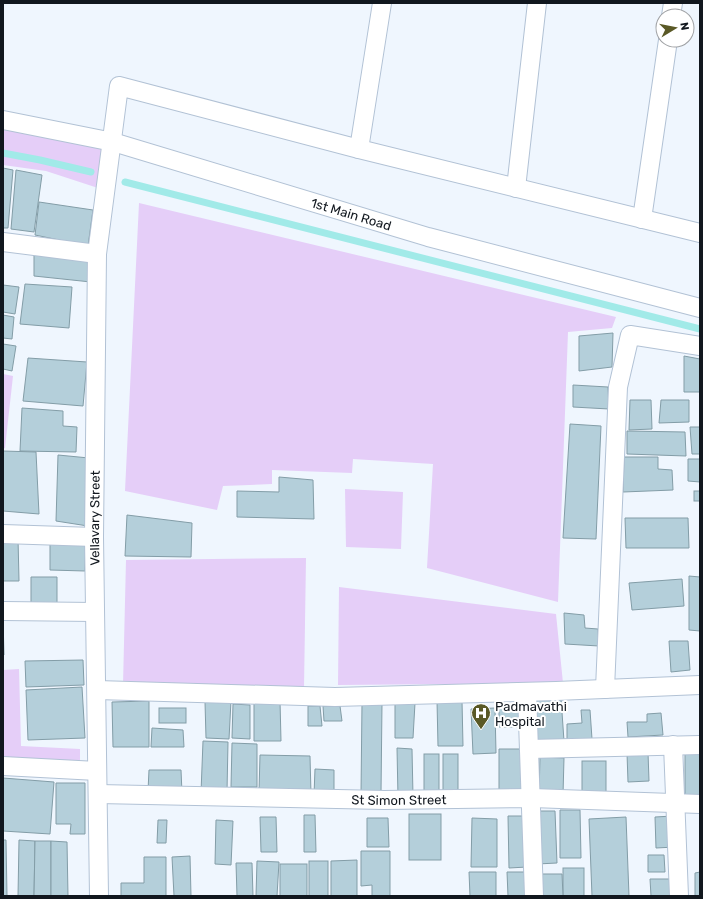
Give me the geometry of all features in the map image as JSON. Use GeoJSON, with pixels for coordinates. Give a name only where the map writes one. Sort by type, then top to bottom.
{"type":"FeatureCollection","features":[{"type":"Feature","properties":{"kind":"street"},"geometry":{"type":"LineString","coordinates":[[382,3],[359,149],[700,233]]}},
{"type":"Feature","properties":{"kind":"street"},"geometry":{"type":"LineString","coordinates":[[516,188],[537,3]]}},
{"type":"Feature","properties":{"kind":"street"},"geometry":{"type":"LineString","coordinates":[[642,219],[667,48]]}},
{"type":"Feature","properties":{"kind":"street","name":"Vellavary Street"},"geometry":{"type":"LineString","coordinates":[[99,896],[94,537],[97,254],[113,142],[119,86],[359,149]]}},
{"type":"Feature","properties":{"kind":"street","name":"1st Main Road"},"geometry":{"type":"LineString","coordinates":[[3,120],[113,142],[428,237],[700,308]]}},
{"type":"Feature","properties":{"kind":"street"},"geometry":{"type":"LineString","coordinates":[[3,242],[97,254]]}},
{"type":"Feature","properties":{"kind":"street"},"geometry":{"type":"LineString","coordinates":[[605,689],[618,387],[630,334],[700,346]]}},
{"type":"Feature","properties":{"kind":"street"},"geometry":{"type":"LineString","coordinates":[[3,534],[94,537]]}},
{"type":"Feature","properties":{"kind":"street"},"geometry":{"type":"LineString","coordinates":[[3,611],[95,612]]}},
{"type":"Feature","properties":{"kind":"street"},"geometry":{"type":"LineString","coordinates":[[97,690],[335,697],[527,692],[700,685]]}},
{"type":"Feature","properties":{"kind":"street"},"geometry":{"type":"LineString","coordinates":[[527,692],[532,798],[534,896]]}},
{"type":"Feature","properties":{"kind":"street"},"geometry":{"type":"LineString","coordinates":[[673,745],[679,896]]}},
{"type":"Feature","properties":{"kind":"street"},"geometry":{"type":"LineString","coordinates":[[529,749],[700,745]]}},
{"type":"Feature","properties":{"kind":"street"},"geometry":{"type":"LineString","coordinates":[[3,766],[97,771]]}},
{"type":"Feature","properties":{"kind":"street","name":"St Simon Street"},"geometry":{"type":"LineString","coordinates":[[98,794],[384,800],[532,798],[700,804]]}},
{"type":"Feature","properties":{"kind":"shaded area"},"geometry":{"type":"Polygon","coordinates":[[[3,127],[104,145],[98,188],[46,171],[3,165],[3,127]]]}},
{"type":"Feature","properties":{"kind":"shaded area"},"geometry":{"type":"Polygon","coordinates":[[[139,203],[616,317],[612,328],[568,332],[558,602],[427,568],[433,464],[353,459],[352,473],[272,470],[272,484],[223,486],[217,510],[125,491],[139,203]]]}},
{"type":"Feature","properties":{"kind":"shaded area"},"geometry":{"type":"Polygon","coordinates":[[[3,374],[13,376],[5,448],[3,449],[3,374]]]}},
{"type":"Feature","properties":{"kind":"shaded area"},"geometry":{"type":"Polygon","coordinates":[[[345,489],[403,492],[401,549],[346,547],[345,489]]]}},
{"type":"Feature","properties":{"kind":"shaded area"},"geometry":{"type":"Polygon","coordinates":[[[306,558],[304,688],[123,685],[126,560],[306,558]]]}},
{"type":"Feature","properties":{"kind":"shaded area"},"geometry":{"type":"Polygon","coordinates":[[[339,587],[556,614],[563,683],[338,685],[339,587]]]}},
{"type":"Feature","properties":{"kind":"shaded area"},"geometry":{"type":"Polygon","coordinates":[[[19,669],[21,746],[80,749],[80,763],[3,761],[3,670],[19,669]]]}},
{"type":"Feature","properties":{"kind":"building"},"geometry":{"type":"Polygon","coordinates":[[[3,168],[13,170],[8,228],[3,228],[3,168]]]}},
{"type":"Feature","properties":{"kind":"building"},"geometry":{"type":"Polygon","coordinates":[[[16,170],[42,175],[34,232],[11,229],[16,170]]]}},
{"type":"Feature","properties":{"kind":"building"},"geometry":{"type":"Polygon","coordinates":[[[39,202],[93,210],[88,246],[35,235],[39,202]]]}},
{"type":"Feature","properties":{"kind":"building"},"geometry":{"type":"Polygon","coordinates":[[[34,255],[92,261],[91,282],[34,276],[34,255]]]}},
{"type":"Feature","properties":{"kind":"building"},"geometry":{"type":"Polygon","coordinates":[[[25,284],[72,287],[69,328],[20,324],[25,284]]]}},
{"type":"Feature","properties":{"kind":"building"},"geometry":{"type":"Polygon","coordinates":[[[3,285],[19,287],[15,314],[3,312],[3,285]]]}},
{"type":"Feature","properties":{"kind":"building"},"geometry":{"type":"Polygon","coordinates":[[[3,315],[14,317],[12,339],[3,338],[3,315]]]}},
{"type":"Feature","properties":{"kind":"building"},"geometry":{"type":"Polygon","coordinates":[[[613,333],[612,367],[579,371],[579,336],[613,333]]]}},
{"type":"Feature","properties":{"kind":"building"},"geometry":{"type":"Polygon","coordinates":[[[3,344],[16,346],[12,371],[3,369],[3,344]]]}},
{"type":"Feature","properties":{"kind":"building"},"geometry":{"type":"Polygon","coordinates":[[[684,356],[700,359],[700,392],[684,392],[684,356]]]}},
{"type":"Feature","properties":{"kind":"building"},"geometry":{"type":"Polygon","coordinates":[[[28,358],[87,362],[83,406],[23,401],[28,358]]]}},
{"type":"Feature","properties":{"kind":"building"},"geometry":{"type":"Polygon","coordinates":[[[573,385],[608,387],[609,409],[573,407],[573,385]]]}},
{"type":"Feature","properties":{"kind":"building"},"geometry":{"type":"Polygon","coordinates":[[[630,400],[651,400],[652,429],[629,430],[630,400]]]}},
{"type":"Feature","properties":{"kind":"building"},"geometry":{"type":"Polygon","coordinates":[[[661,400],[689,400],[689,422],[659,423],[661,400]]]}},
{"type":"Feature","properties":{"kind":"building"},"geometry":{"type":"Polygon","coordinates":[[[22,408],[63,411],[63,426],[77,427],[76,452],[20,451],[22,408]]]}},
{"type":"Feature","properties":{"kind":"building"},"geometry":{"type":"Polygon","coordinates":[[[570,424],[601,426],[596,539],[563,538],[570,424]]]}},
{"type":"Feature","properties":{"kind":"building"},"geometry":{"type":"Polygon","coordinates":[[[690,427],[700,427],[700,454],[692,454],[690,427]]]}},
{"type":"Feature","properties":{"kind":"building"},"geometry":{"type":"Polygon","coordinates":[[[627,431],[685,432],[686,456],[627,454],[627,431]]]}},
{"type":"Feature","properties":{"kind":"building"},"geometry":{"type":"Polygon","coordinates":[[[3,451],[36,452],[39,514],[3,511],[3,451]]]}},
{"type":"Feature","properties":{"kind":"building"},"geometry":{"type":"Polygon","coordinates":[[[58,455],[89,458],[88,526],[56,521],[58,455]]]}},
{"type":"Feature","properties":{"kind":"building"},"geometry":{"type":"Polygon","coordinates":[[[624,457],[658,457],[658,469],[672,470],[673,490],[623,492],[624,457]]]}},
{"type":"Feature","properties":{"kind":"building"},"geometry":{"type":"Polygon","coordinates":[[[688,459],[700,459],[700,482],[688,481],[688,459]]]}},
{"type":"Feature","properties":{"kind":"building"},"geometry":{"type":"Polygon","coordinates":[[[279,477],[313,480],[314,519],[237,517],[237,491],[279,492],[279,477]]]}},
{"type":"Feature","properties":{"kind":"building"},"geometry":{"type":"Polygon","coordinates":[[[694,491],[700,491],[700,501],[694,501],[694,491]]]}},
{"type":"Feature","properties":{"kind":"building"},"geometry":{"type":"Polygon","coordinates":[[[127,515],[192,523],[191,557],[125,556],[127,515]]]}},
{"type":"Feature","properties":{"kind":"building"},"geometry":{"type":"Polygon","coordinates":[[[625,518],[688,518],[689,548],[626,548],[625,518]]]}},
{"type":"Feature","properties":{"kind":"building"},"geometry":{"type":"Polygon","coordinates":[[[18,538],[19,581],[3,581],[3,539],[18,538]]]}},
{"type":"Feature","properties":{"kind":"building"},"geometry":{"type":"Polygon","coordinates":[[[50,539],[86,540],[85,571],[50,570],[50,539]]]}},
{"type":"Feature","properties":{"kind":"building"},"geometry":{"type":"Polygon","coordinates":[[[689,576],[700,577],[700,631],[689,630],[689,576]]]}},
{"type":"Feature","properties":{"kind":"building"},"geometry":{"type":"Polygon","coordinates":[[[31,577],[57,577],[57,606],[31,605],[31,577]]]}},
{"type":"Feature","properties":{"kind":"building"},"geometry":{"type":"Polygon","coordinates":[[[682,579],[684,606],[632,610],[629,583],[682,579]]]}},
{"type":"Feature","properties":{"kind":"building"},"geometry":{"type":"Polygon","coordinates":[[[564,613],[584,615],[585,628],[598,629],[599,646],[565,644],[564,613]]]}},
{"type":"Feature","properties":{"kind":"building"},"geometry":{"type":"Polygon","coordinates":[[[3,619],[4,655],[3,655],[3,619]]]}},
{"type":"Feature","properties":{"kind":"building"},"geometry":{"type":"Polygon","coordinates":[[[669,641],[688,641],[690,670],[671,672],[669,641]]]}},
{"type":"Feature","properties":{"kind":"building"},"geometry":{"type":"Polygon","coordinates":[[[83,660],[84,685],[26,687],[25,661],[83,660]]]}},
{"type":"Feature","properties":{"kind":"building"},"geometry":{"type":"Polygon","coordinates":[[[82,687],[85,738],[28,740],[26,690],[82,687]]]}},
{"type":"Feature","properties":{"kind":"building"},"geometry":{"type":"Polygon","coordinates":[[[534,696],[561,698],[564,741],[537,743],[534,696]]]}},
{"type":"Feature","properties":{"kind":"building"},"geometry":{"type":"Polygon","coordinates":[[[254,700],[280,701],[281,741],[254,741],[254,700]]]}},
{"type":"Feature","properties":{"kind":"building"},"geometry":{"type":"Polygon","coordinates":[[[149,701],[149,747],[113,747],[112,702],[149,701]]]}},
{"type":"Feature","properties":{"kind":"building"},"geometry":{"type":"Polygon","coordinates":[[[231,701],[229,739],[206,738],[205,702],[231,701]]]}},
{"type":"Feature","properties":{"kind":"building"},"geometry":{"type":"Polygon","coordinates":[[[437,701],[462,701],[463,746],[438,746],[437,701]]]}},
{"type":"Feature","properties":{"kind":"building"},"geometry":{"type":"Polygon","coordinates":[[[362,703],[382,703],[381,794],[361,794],[362,703]]]}},
{"type":"Feature","properties":{"kind":"building"},"geometry":{"type":"Polygon","coordinates":[[[395,703],[415,703],[413,738],[395,738],[395,703]]]}},
{"type":"Feature","properties":{"kind":"building"},"geometry":{"type":"Polygon","coordinates":[[[233,704],[250,705],[250,739],[232,738],[233,704]]]}},
{"type":"Feature","properties":{"kind":"building"},"geometry":{"type":"Polygon","coordinates":[[[521,705],[522,727],[499,727],[499,706],[521,705]]]}},
{"type":"Feature","properties":{"kind":"building"},"geometry":{"type":"Polygon","coordinates":[[[308,706],[320,706],[322,726],[308,726],[308,706]]]}},
{"type":"Feature","properties":{"kind":"building"},"geometry":{"type":"Polygon","coordinates":[[[323,706],[340,706],[342,721],[324,721],[323,706]]]}},
{"type":"Feature","properties":{"kind":"building"},"geometry":{"type":"Polygon","coordinates":[[[159,708],[186,708],[186,723],[159,723],[159,708]]]}},
{"type":"Feature","properties":{"kind":"building"},"geometry":{"type":"Polygon","coordinates":[[[495,708],[496,753],[473,754],[471,709],[495,708]]]}},
{"type":"Feature","properties":{"kind":"building"},"geometry":{"type":"Polygon","coordinates":[[[581,710],[590,710],[592,739],[567,740],[567,724],[582,723],[581,710]]]}},
{"type":"Feature","properties":{"kind":"building"},"geometry":{"type":"Polygon","coordinates":[[[661,713],[663,735],[628,737],[627,722],[647,722],[647,714],[661,713]]]}},
{"type":"Feature","properties":{"kind":"building"},"geometry":{"type":"Polygon","coordinates":[[[152,728],[183,730],[184,747],[151,747],[152,728]]]}},
{"type":"Feature","properties":{"kind":"building"},"geometry":{"type":"Polygon","coordinates":[[[203,741],[228,742],[227,792],[201,793],[203,741]]]}},
{"type":"Feature","properties":{"kind":"building"},"geometry":{"type":"Polygon","coordinates":[[[232,743],[257,744],[257,787],[231,787],[232,743]]]}},
{"type":"Feature","properties":{"kind":"building"},"geometry":{"type":"Polygon","coordinates":[[[397,748],[412,749],[413,796],[398,797],[397,748]]]}},
{"type":"Feature","properties":{"kind":"building"},"geometry":{"type":"Polygon","coordinates":[[[499,749],[525,749],[525,795],[499,796],[499,749]]]}},
{"type":"Feature","properties":{"kind":"building"},"geometry":{"type":"Polygon","coordinates":[[[648,752],[649,781],[628,782],[627,753],[648,752]]]}},
{"type":"Feature","properties":{"kind":"building"},"geometry":{"type":"Polygon","coordinates":[[[685,752],[700,752],[700,799],[685,799],[685,752]]]}},
{"type":"Feature","properties":{"kind":"building"},"geometry":{"type":"Polygon","coordinates":[[[424,754],[439,754],[439,795],[424,795],[424,754]]]}},
{"type":"Feature","properties":{"kind":"building"},"geometry":{"type":"Polygon","coordinates":[[[443,754],[458,754],[458,795],[443,795],[443,754]]]}},
{"type":"Feature","properties":{"kind":"building"},"geometry":{"type":"Polygon","coordinates":[[[260,755],[310,756],[311,794],[259,793],[260,755]]]}},
{"type":"Feature","properties":{"kind":"building"},"geometry":{"type":"Polygon","coordinates":[[[540,757],[564,758],[563,795],[539,794],[540,757]]]}},
{"type":"Feature","properties":{"kind":"building"},"geometry":{"type":"Polygon","coordinates":[[[582,761],[606,761],[606,797],[582,797],[582,761]]]}},
{"type":"Feature","properties":{"kind":"building"},"geometry":{"type":"Polygon","coordinates":[[[315,769],[334,770],[334,796],[314,795],[315,769]]]}},
{"type":"Feature","properties":{"kind":"building"},"geometry":{"type":"Polygon","coordinates":[[[149,770],[181,770],[182,793],[148,791],[149,770]]]}},
{"type":"Feature","properties":{"kind":"building"},"geometry":{"type":"Polygon","coordinates":[[[3,778],[54,782],[50,834],[3,831],[3,778]]]}},
{"type":"Feature","properties":{"kind":"building"},"geometry":{"type":"Polygon","coordinates":[[[56,783],[85,783],[85,834],[70,834],[71,824],[56,824],[56,783]]]}},
{"type":"Feature","properties":{"kind":"building"},"geometry":{"type":"Polygon","coordinates":[[[560,810],[580,810],[581,858],[560,858],[560,810]]]}},
{"type":"Feature","properties":{"kind":"building"},"geometry":{"type":"Polygon","coordinates":[[[536,811],[555,811],[557,863],[537,864],[536,811]]]}},
{"type":"Feature","properties":{"kind":"building"},"geometry":{"type":"Polygon","coordinates":[[[409,814],[441,814],[441,860],[409,860],[409,814]]]}},
{"type":"Feature","properties":{"kind":"building"},"geometry":{"type":"Polygon","coordinates":[[[304,815],[315,815],[316,852],[304,852],[304,815]]]}},
{"type":"Feature","properties":{"kind":"building"},"geometry":{"type":"Polygon","coordinates":[[[508,816],[527,816],[527,867],[509,868],[508,816]]]}},
{"type":"Feature","properties":{"kind":"building"},"geometry":{"type":"Polygon","coordinates":[[[673,816],[675,847],[656,848],[655,817],[673,816]]]}},
{"type":"Feature","properties":{"kind":"building"},"geometry":{"type":"Polygon","coordinates":[[[260,817],[276,817],[277,852],[261,852],[260,817]]]}},
{"type":"Feature","properties":{"kind":"building"},"geometry":{"type":"Polygon","coordinates":[[[626,817],[629,896],[592,896],[589,819],[626,817]]]}},
{"type":"Feature","properties":{"kind":"building"},"geometry":{"type":"Polygon","coordinates":[[[367,818],[388,818],[389,847],[367,847],[367,818]]]}},
{"type":"Feature","properties":{"kind":"building"},"geometry":{"type":"Polygon","coordinates":[[[472,818],[497,819],[497,867],[471,867],[472,818]]]}},
{"type":"Feature","properties":{"kind":"building"},"geometry":{"type":"Polygon","coordinates":[[[158,820],[167,820],[166,843],[157,843],[158,820]]]}},
{"type":"Feature","properties":{"kind":"building"},"geometry":{"type":"Polygon","coordinates":[[[216,820],[233,821],[231,865],[215,864],[216,820]]]}},
{"type":"Feature","properties":{"kind":"building"},"geometry":{"type":"Polygon","coordinates":[[[3,840],[6,840],[7,896],[3,896],[3,840]]]}},
{"type":"Feature","properties":{"kind":"building"},"geometry":{"type":"Polygon","coordinates":[[[19,840],[35,841],[34,896],[18,896],[19,840]]]}},
{"type":"Feature","properties":{"kind":"building"},"geometry":{"type":"Polygon","coordinates":[[[35,841],[51,841],[51,896],[34,896],[35,841]]]}},
{"type":"Feature","properties":{"kind":"building"},"geometry":{"type":"Polygon","coordinates":[[[51,841],[67,842],[68,896],[51,896],[51,841]]]}},
{"type":"Feature","properties":{"kind":"building"},"geometry":{"type":"Polygon","coordinates":[[[361,851],[390,851],[390,896],[372,896],[372,885],[361,886],[361,851]]]}},
{"type":"Feature","properties":{"kind":"building"},"geometry":{"type":"Polygon","coordinates":[[[648,855],[664,855],[665,872],[648,872],[648,855]]]}},
{"type":"Feature","properties":{"kind":"building"},"geometry":{"type":"Polygon","coordinates":[[[190,856],[191,896],[174,896],[172,857],[190,856]]]}},
{"type":"Feature","properties":{"kind":"building"},"geometry":{"type":"Polygon","coordinates":[[[144,857],[166,857],[166,896],[121,896],[121,883],[144,883],[144,857]]]}},
{"type":"Feature","properties":{"kind":"building"},"geometry":{"type":"Polygon","coordinates":[[[357,860],[357,896],[331,896],[331,861],[357,860]]]}},
{"type":"Feature","properties":{"kind":"building"},"geometry":{"type":"Polygon","coordinates":[[[257,861],[279,862],[277,896],[256,896],[257,861]]]}},
{"type":"Feature","properties":{"kind":"building"},"geometry":{"type":"Polygon","coordinates":[[[309,861],[328,861],[328,896],[309,896],[309,861]]]}},
{"type":"Feature","properties":{"kind":"building"},"geometry":{"type":"Polygon","coordinates":[[[236,863],[252,863],[253,896],[237,896],[236,863]]]}},
{"type":"Feature","properties":{"kind":"building"},"geometry":{"type":"Polygon","coordinates":[[[280,864],[307,864],[307,896],[280,896],[280,864]]]}},
{"type":"Feature","properties":{"kind":"building"},"geometry":{"type":"Polygon","coordinates":[[[563,868],[584,868],[584,896],[563,896],[563,868]]]}},
{"type":"Feature","properties":{"kind":"building"},"geometry":{"type":"Polygon","coordinates":[[[469,872],[496,872],[496,896],[470,896],[469,872]]]}},
{"type":"Feature","properties":{"kind":"building"},"geometry":{"type":"Polygon","coordinates":[[[507,872],[527,872],[528,896],[508,896],[507,872]]]}},
{"type":"Feature","properties":{"kind":"building"},"geometry":{"type":"Polygon","coordinates":[[[700,872],[700,896],[695,896],[695,873],[700,872]]]}},
{"type":"Feature","properties":{"kind":"building"},"geometry":{"type":"Polygon","coordinates":[[[538,874],[562,874],[563,896],[539,896],[538,874]]]}},
{"type":"Feature","properties":{"kind":"building"},"geometry":{"type":"Polygon","coordinates":[[[650,879],[675,879],[675,896],[651,896],[650,879]]]}},
{"type":"Feature","properties":{"kind":"waterway"},"geometry":{"type":"LineString","coordinates":[[3,153],[91,172]]}},
{"type":"Feature","properties":{"kind":"waterway"},"geometry":{"type":"LineString","coordinates":[[125,182],[700,329]]}},
{"type":"Feature","properties":{"kind":"place","name":"Padmavathi Hospital"},"geometry":{"type":"Point","coordinates":[481,730]}}]}
